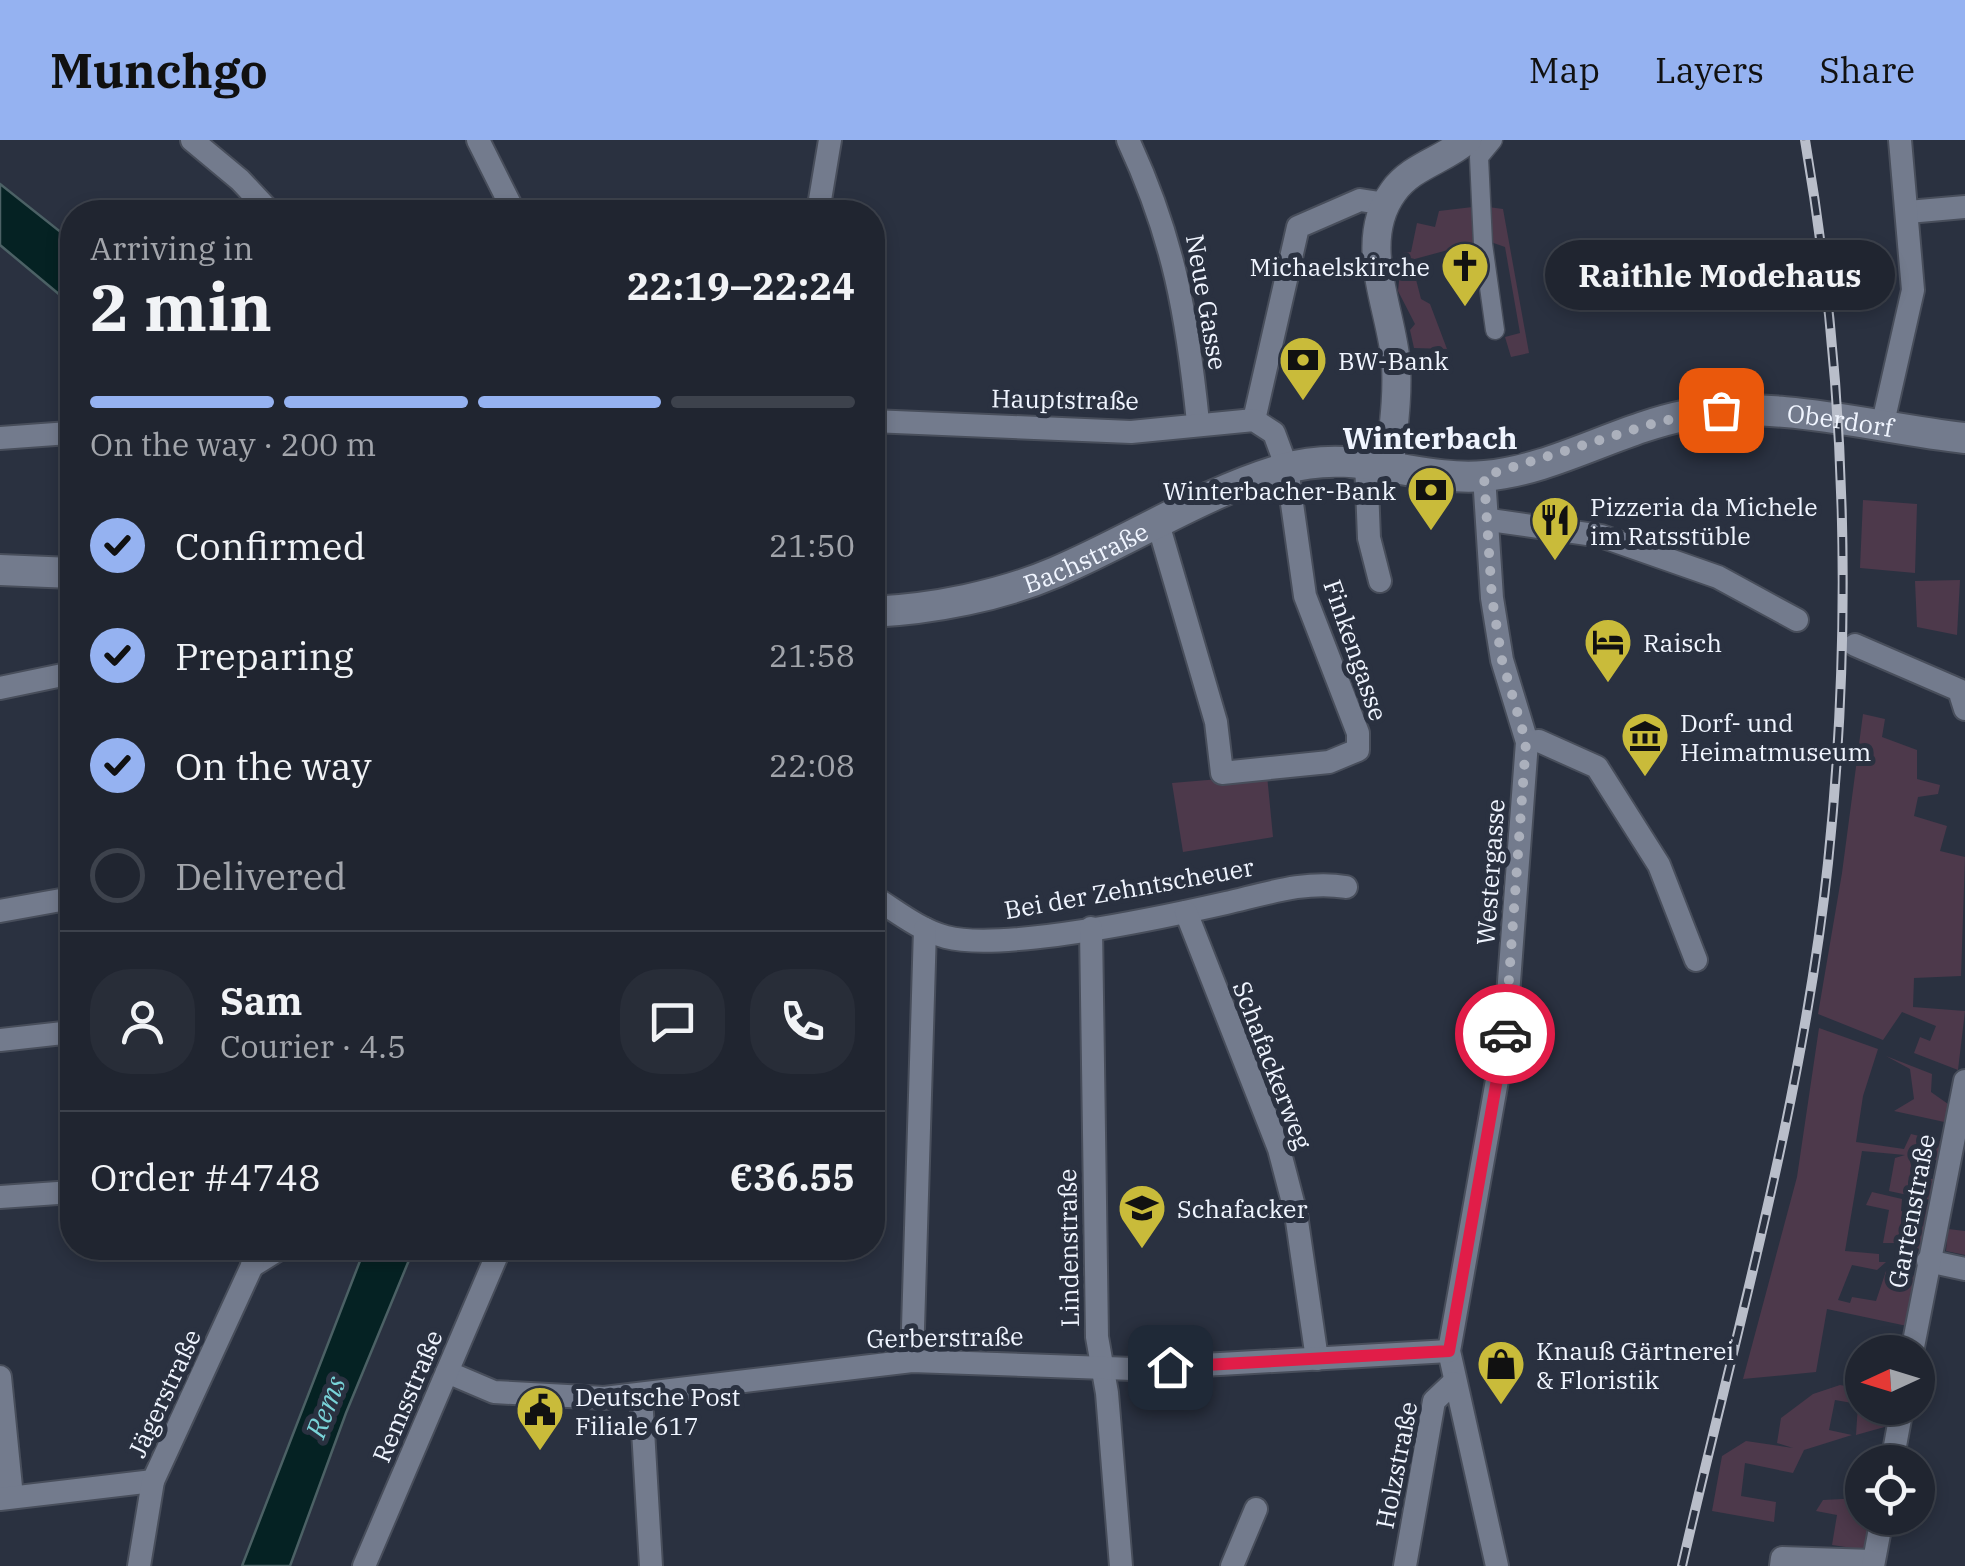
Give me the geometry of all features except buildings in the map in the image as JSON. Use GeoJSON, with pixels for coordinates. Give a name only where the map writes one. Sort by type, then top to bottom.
{"type":"FeatureCollection","features":[{"type":"Feature","properties":{"kind":"main road","name":"Oberdorf"},"geometry":{"type":"LineString","coordinates":[[1484,476],[1658,422],[1721,410],[1760,410],[1965,438]]}},
{"type":"Feature","properties":{"kind":"main road","name":"Bachstraße"},"geometry":{"type":"LineString","coordinates":[[885,610],[971,599],[1055,572],[1237,484],[1314,462],[1378,463],[1484,476]]}},
{"type":"Feature","properties":{"kind":"main road"},"geometry":{"type":"LineString","coordinates":[[0,570],[60,572]]}},
{"type":"Feature","properties":{"kind":"street"},"geometry":{"type":"LineString","coordinates":[[192,140],[259,200]]}},
{"type":"Feature","properties":{"kind":"street"},"geometry":{"type":"LineString","coordinates":[[478,140],[508,200]]}},
{"type":"Feature","properties":{"kind":"street"},"geometry":{"type":"LineString","coordinates":[[820,200],[830,140]]}},
{"type":"Feature","properties":{"kind":"street","name":"Neue Gasse"},"geometry":{"type":"LineString","coordinates":[[1128,140],[1166,228],[1179,278],[1198,422]]}},
{"type":"Feature","properties":{"kind":"street"},"geometry":{"type":"LineString","coordinates":[[1380,580],[1369,538],[1378,463],[1397,399],[1396,359],[1378,268],[1386,204],[1410,174],[1467,140]]}},
{"type":"Feature","properties":{"kind":"street"},"geometry":{"type":"LineString","coordinates":[[1493,140],[1479,157],[1483,244],[1495,330]]}},
{"type":"Feature","properties":{"kind":"street"},"geometry":{"type":"LineString","coordinates":[[1882,428],[1913,290],[1900,140]]}},
{"type":"Feature","properties":{"kind":"street"},"geometry":{"type":"LineString","coordinates":[[1288,468],[1274,434],[1254,420],[1298,227],[1360,200],[1386,204]]}},
{"type":"Feature","properties":{"kind":"street"},"geometry":{"type":"LineString","coordinates":[[1908,212],[1965,208]]}},
{"type":"Feature","properties":{"kind":"street","name":"Hauptstraße"},"geometry":{"type":"LineString","coordinates":[[885,422],[1131,432],[1198,422],[1254,420]]}},
{"type":"Feature","properties":{"kind":"street"},"geometry":{"type":"LineString","coordinates":[[0,438],[60,434]]}},
{"type":"Feature","properties":{"kind":"street","name":"Finkengasse"},"geometry":{"type":"LineString","coordinates":[[1157,520],[1216,722],[1222,773],[1328,762],[1358,750],[1358,733],[1305,596],[1288,468]]}},
{"type":"Feature","properties":{"kind":"street","name":"Westergasse"},"geometry":{"type":"LineString","coordinates":[[1484,476],[1490,520],[1492,598],[1502,660],[1526,742],[1505,1035],[1449,1351],[1496,1566]]}},
{"type":"Feature","properties":{"kind":"street"},"geometry":{"type":"LineString","coordinates":[[1490,520],[1601,536],[1718,577],[1797,620]]}},
{"type":"Feature","properties":{"kind":"street"},"geometry":{"type":"LineString","coordinates":[[1855,645],[1959,690],[1965,709]]}},
{"type":"Feature","properties":{"kind":"street"},"geometry":{"type":"LineString","coordinates":[[0,688],[60,676]]}},
{"type":"Feature","properties":{"kind":"street"},"geometry":{"type":"LineString","coordinates":[[1526,742],[1539,741],[1597,767],[1659,865],[1696,960]]}},
{"type":"Feature","properties":{"kind":"street","name":"Bei der Zehntscheuer"},"geometry":{"type":"LineString","coordinates":[[885,904],[926,929],[971,941],[1090,928],[1324,884],[1346,887]]}},
{"type":"Feature","properties":{"kind":"street"},"geometry":{"type":"LineString","coordinates":[[0,911],[60,900]]}},
{"type":"Feature","properties":{"kind":"street","name":"Schafackerweg"},"geometry":{"type":"LineString","coordinates":[[1186,912],[1279,1149],[1296,1214],[1316,1359]]}},
{"type":"Feature","properties":{"kind":"street","name":"Lindenstraße"},"geometry":{"type":"LineString","coordinates":[[1090,928],[1097,1338],[1122,1566]]}},
{"type":"Feature","properties":{"kind":"street"},"geometry":{"type":"LineString","coordinates":[[912,1361],[926,929]]}},
{"type":"Feature","properties":{"kind":"street"},"geometry":{"type":"LineString","coordinates":[[0,1040],[60,1033]]}},
{"type":"Feature","properties":{"kind":"street","name":"Gartenstraße"},"geometry":{"type":"LineString","coordinates":[[1915,1335],[1965,1080]]}},
{"type":"Feature","properties":{"kind":"street"},"geometry":{"type":"LineString","coordinates":[[0,1197],[60,1193]]}},
{"type":"Feature","properties":{"kind":"street","name":"Jägerstraße"},"geometry":{"type":"LineString","coordinates":[[139,1566],[153,1481],[252,1260]]}},
{"type":"Feature","properties":{"kind":"street","name":"Remsstraße"},"geometry":{"type":"LineString","coordinates":[[364,1566],[495,1260]]}},
{"type":"Feature","properties":{"kind":"street"},"geometry":{"type":"LineString","coordinates":[[1928,1261],[1965,1269]]}},
{"type":"Feature","properties":{"kind":"street","name":"Gerberstraße"},"geometry":{"type":"LineString","coordinates":[[447,1372],[494,1392],[642,1396],[912,1361],[1102,1367],[1449,1351]]}},
{"type":"Feature","properties":{"kind":"street"},"geometry":{"type":"LineString","coordinates":[[0,1377],[6,1498],[153,1481]]}},
{"type":"Feature","properties":{"kind":"street","name":"Holzstraße"},"geometry":{"type":"LineString","coordinates":[[1404,1566],[1434,1401],[1453,1383]]}},
{"type":"Feature","properties":{"kind":"street"},"geometry":{"type":"LineString","coordinates":[[642,1396],[652,1566]]}},
{"type":"Feature","properties":{"kind":"street"},"geometry":{"type":"LineString","coordinates":[[1232,1566],[1256,1509]]}},
{"type":"Feature","properties":{"kind":"street"},"geometry":{"type":"LineString","coordinates":[[1781,1566],[1782,1558],[1873,1563],[1879,1535]]}},
{"type":"Feature","properties":{"kind":"shaded area"},"geometry":{"type":"Polygon","coordinates":[[[1481,206],[1503,209],[1529,353],[1511,357],[1505,337],[1520,333],[1505,247],[1485,240],[1411,260],[1421,299],[1430,304],[1447,349],[1414,348],[1410,330],[1415,324],[1398,291],[1402,253],[1411,252],[1417,223],[1435,227],[1439,211],[1481,206]]]}},
{"type":"Feature","properties":{"kind":"shaded area"},"geometry":{"type":"Polygon","coordinates":[[[1863,500],[1917,504],[1915,573],[1860,568],[1863,500]]]}},
{"type":"Feature","properties":{"kind":"shaded area"},"geometry":{"type":"Polygon","coordinates":[[[1960,580],[1957,635],[1917,627],[1915,581],[1960,580]]]}},
{"type":"Feature","properties":{"kind":"shaded area"},"geometry":{"type":"Polygon","coordinates":[[[1863,714],[1885,719],[1882,737],[1917,750],[1917,779],[1940,785],[1938,794],[1918,797],[1914,816],[1947,826],[1940,851],[1965,857],[1961,976],[1914,978],[1913,1007],[1965,1011],[1958,1070],[1914,1053],[1920,1037],[1930,1041],[1936,1026],[1902,1012],[1883,1040],[1818,1014],[1863,714]]]}},
{"type":"Feature","properties":{"kind":"shaded area"},"geometry":{"type":"Polygon","coordinates":[[[1267,775],[1273,837],[1183,852],[1172,783],[1267,775]]]}},
{"type":"Feature","properties":{"kind":"shaded area"},"geometry":{"type":"Polygon","coordinates":[[[1819,1028],[1878,1049],[1863,1096],[1856,1142],[1904,1149],[1911,1134],[1948,1143],[1942,1161],[1909,1156],[1913,1175],[1937,1180],[1931,1200],[1889,1191],[1895,1158],[1905,1155],[1862,1151],[1845,1251],[1879,1254],[1879,1262],[1886,1262],[1877,1270],[1852,1265],[1838,1300],[1850,1303],[1852,1297],[1876,1301],[1886,1271],[1919,1276],[1907,1326],[1827,1309],[1816,1372],[1743,1379],[1797,1177],[1819,1028]]]}},
{"type":"Feature","properties":{"kind":"shaded area"},"geometry":{"type":"Polygon","coordinates":[[[1886,1056],[1932,1074],[1931,1092],[1948,1104],[1949,1123],[1894,1111],[1914,1099],[1910,1069],[1886,1056]]]}},
{"type":"Feature","properties":{"kind":"shaded area"},"geometry":{"type":"Polygon","coordinates":[[[1872,1192],[1902,1199],[1901,1211],[1917,1214],[1920,1202],[1933,1205],[1921,1250],[1907,1243],[1883,1243],[1889,1210],[1866,1205],[1872,1192]]]}},
{"type":"Feature","properties":{"kind":"shaded area"},"geometry":{"type":"Polygon","coordinates":[[[1948,1229],[1965,1231],[1965,1255],[1946,1251],[1948,1229]]]}},
{"type":"Feature","properties":{"kind":"shaded area"},"geometry":{"type":"Polygon","coordinates":[[[1845,1386],[1845,1402],[1835,1400],[1829,1430],[1852,1435],[1804,1450],[1793,1473],[1745,1463],[1741,1496],[1776,1502],[1774,1522],[1712,1511],[1722,1456],[1746,1441],[1793,1448],[1777,1443],[1781,1418],[1813,1394],[1845,1386]]]}},
{"type":"Feature","properties":{"kind":"shaded area"},"geometry":{"type":"Polygon","coordinates":[[[1857,1425],[1888,1425],[1888,1426],[1856,1435],[1857,1425]]]}},
{"type":"Feature","properties":{"kind":"shaded area"},"geometry":{"type":"Polygon","coordinates":[[[1845,1499],[1845,1535],[1868,1535],[1866,1550],[1832,1545],[1837,1515],[1816,1511],[1823,1500],[1845,1499]]]}},
{"type":"Feature","properties":{"kind":"water"},"geometry":{"type":"Polygon","coordinates":[[[0,184],[60,232],[60,295],[0,245],[0,184]]]}},
{"type":"Feature","properties":{"kind":"water","name":"Rems"},"geometry":{"type":"Polygon","coordinates":[[[360,1260],[409,1260],[346,1413],[290,1566],[242,1566],[360,1260]]]}},
{"type":"Feature","properties":{"kind":"railway"},"geometry":{"type":"LineString","coordinates":[[1682,1566],[1785,1128],[1817,952],[1836,773],[1843,592],[1837,410],[1819,230],[1805,140]]}},
{"type":"Feature","properties":{"kind":"way so far"},"geometry":{"type":"LineString","coordinates":[[1505,1034],[1526,742],[1502,660],[1492,598],[1490,520],[1484,476],[1524,468],[1658,422],[1721,410]]}},
{"type":"Feature","properties":{"kind":"place","name":"Michaelskirche"},"geometry":{"type":"Point","coordinates":[1465,308]}},
{"type":"Feature","properties":{"kind":"place","name":"BW-Bank"},"geometry":{"type":"Point","coordinates":[1303,402]}},
{"type":"Feature","properties":{"kind":"place","name":"Raithle Modehaus"},"geometry":{"type":"Point","coordinates":[1721,410]}},
{"type":"Feature","properties":{"kind":"place","name":"Winterbacher-Bank"},"geometry":{"type":"Point","coordinates":[1431,532]}},
{"type":"Feature","properties":{"kind":"place","name":"Pizzeria da Michele im Ratsstüble"},"geometry":{"type":"Point","coordinates":[1555,562]}},
{"type":"Feature","properties":{"kind":"place","name":"Raisch"},"geometry":{"type":"Point","coordinates":[1608,684]}},
{"type":"Feature","properties":{"kind":"place","name":"Dorf- und Heimatmuseum"},"geometry":{"type":"Point","coordinates":[1645,778]}},
{"type":"Feature","properties":{"kind":"place","name":"Schafacker"},"geometry":{"type":"Point","coordinates":[1142,1250]}},
{"type":"Feature","properties":{"kind":"place","name":"Knauß Gärtnerei & Floristik"},"geometry":{"type":"Point","coordinates":[1501,1406]}},
{"type":"Feature","properties":{"kind":"place","name":"Deutsche Post Filiale 617"},"geometry":{"type":"Point","coordinates":[540,1452]}},
{"type":"Feature","properties":{"kind":"district","name":"Winterbach"},"geometry":{"type":"Point","coordinates":[1430,437]}},
{"type":"Feature","properties":{"kind":"route"},"geometry":{"type":"LineString","coordinates":[[1170,1367],[1449,1351],[1505,1034]]}}]}
